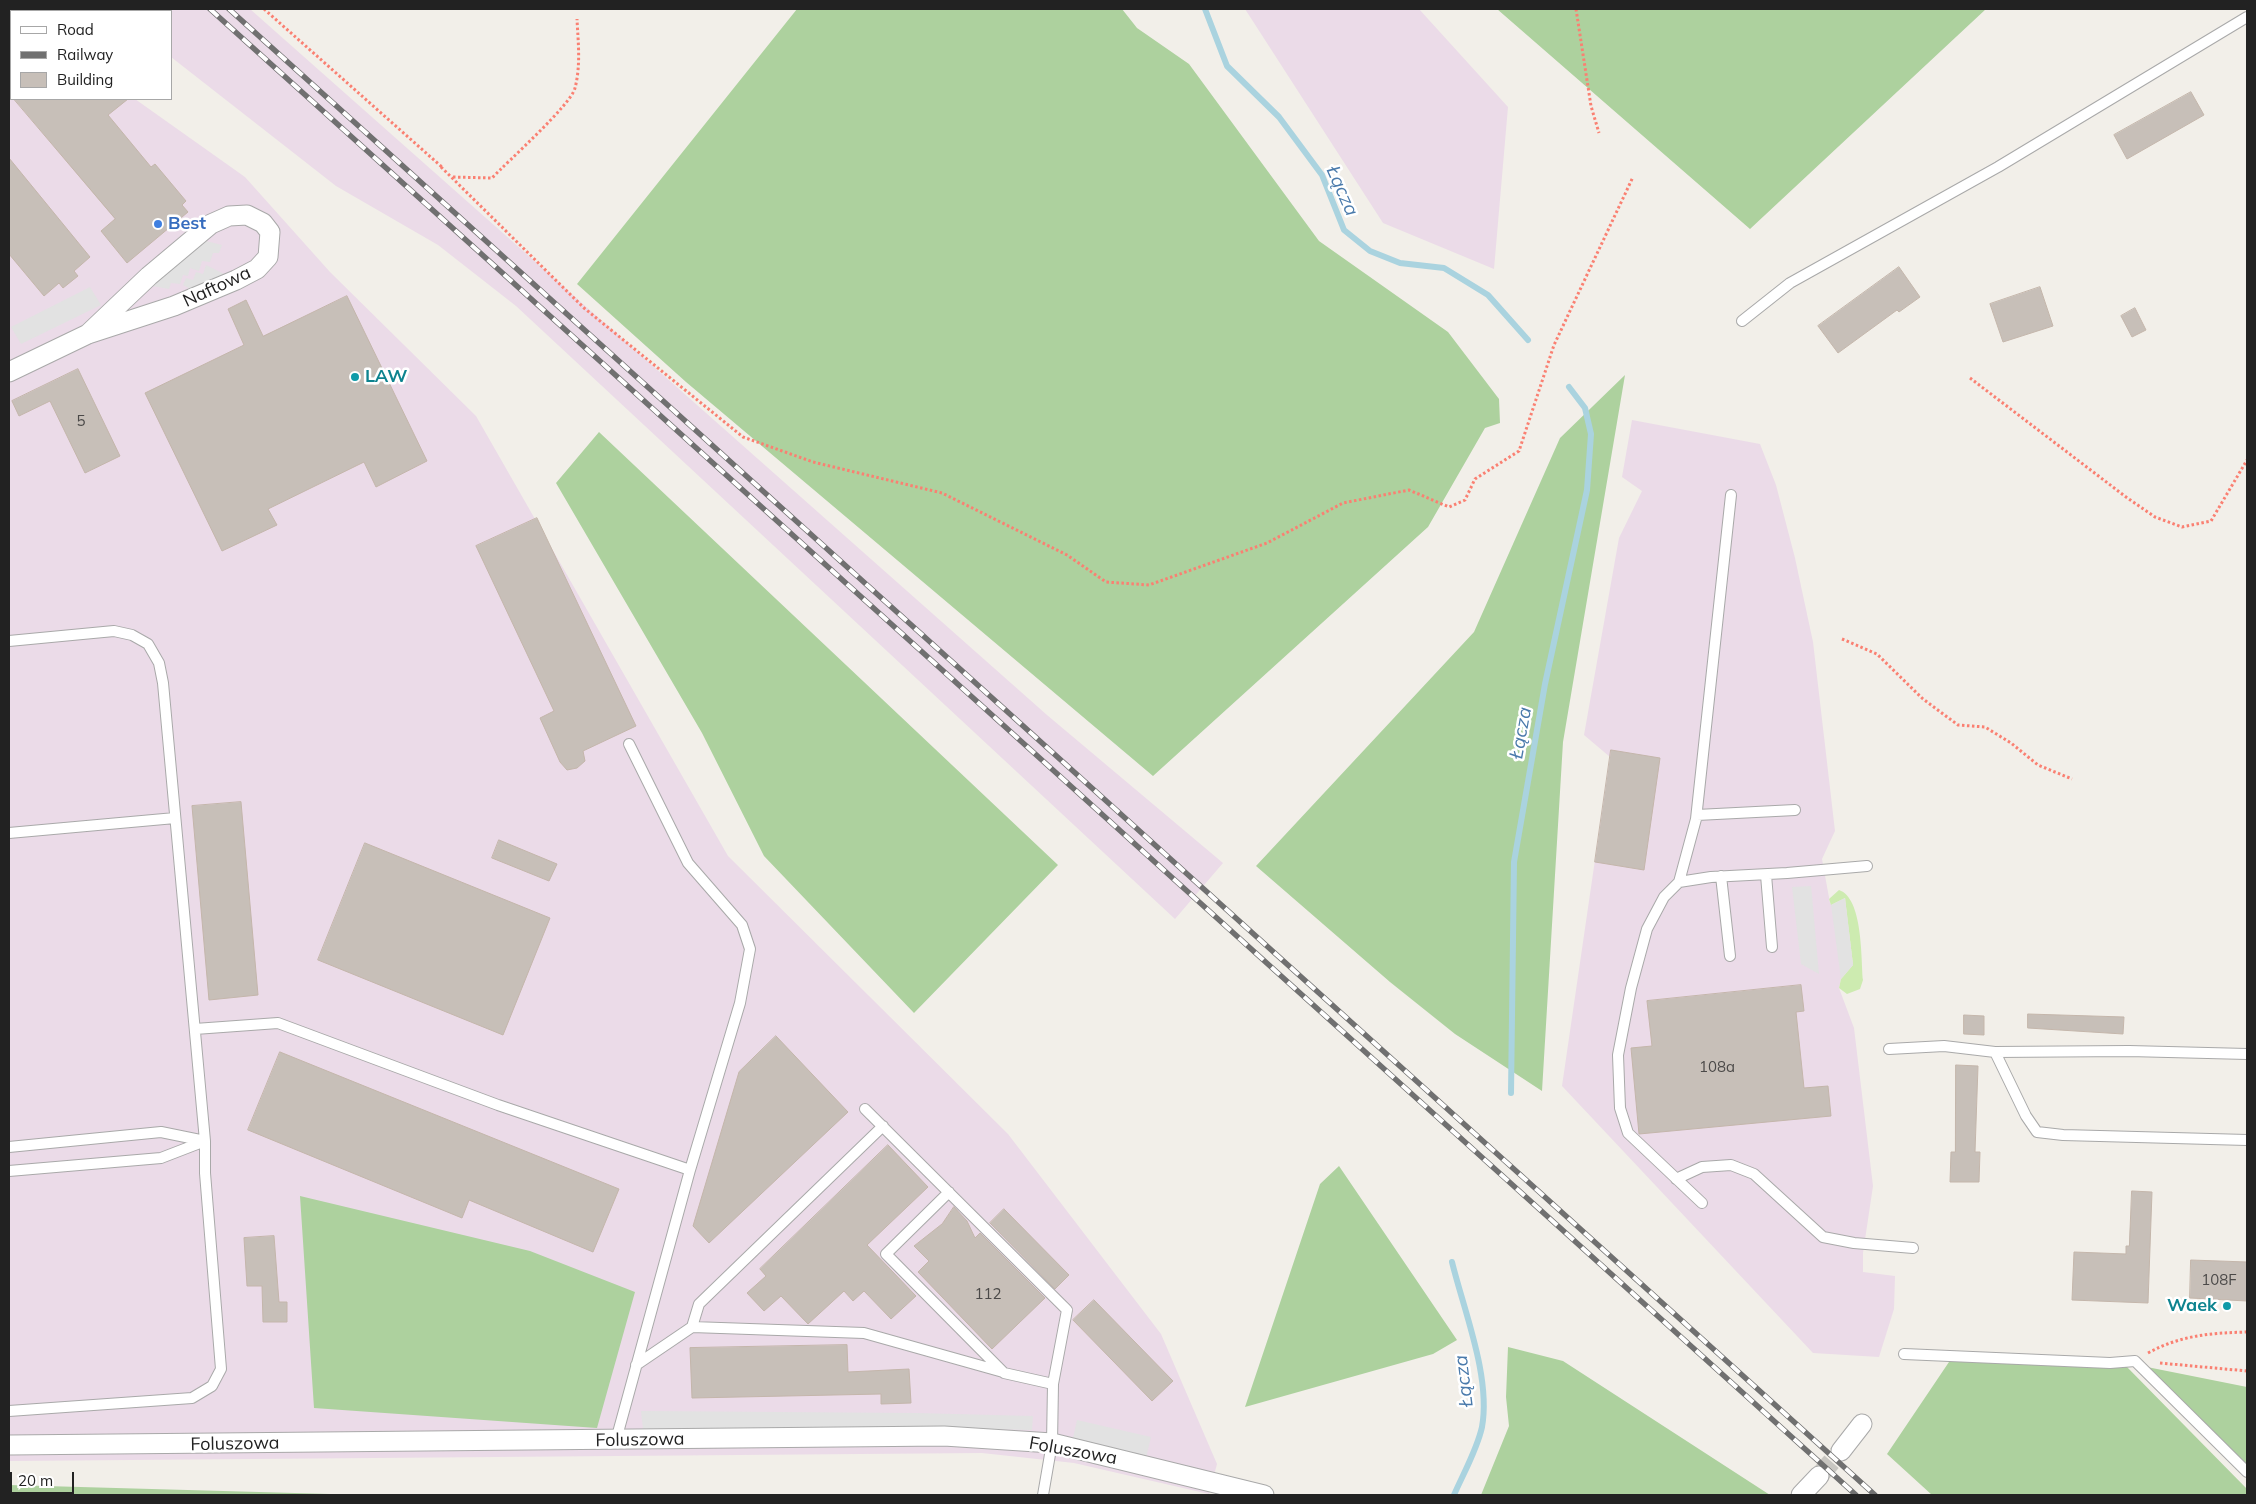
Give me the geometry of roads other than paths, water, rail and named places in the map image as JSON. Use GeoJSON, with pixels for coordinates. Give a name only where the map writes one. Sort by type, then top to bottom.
{"type":"FeatureCollection","features":[{"type":"Feature","properties":{"kind":"street","name":"Naftowa"},"geometry":{"type":"LineString","coordinates":[[9,372],[88,334],[174,306],[257,269],[268,257],[270,232],[263,223],[247,214],[229,216],[211,224],[149,276],[88,334]]}},
{"type":"Feature","properties":{"kind":"street"},"geometry":{"type":"LineString","coordinates":[[1841,1451],[1862,1424]]}},
{"type":"Feature","properties":{"kind":"street","name":"Foluszowa"},"geometry":{"type":"LineString","coordinates":[[9,1446],[944,1436],[1052,1443],[1264,1495]]}},
{"type":"Feature","properties":{"kind":"street"},"geometry":{"type":"LineString","coordinates":[[1801,1495],[1819,1476]]}},
{"type":"Feature","properties":{"kind":"lane"},"geometry":{"type":"LineString","coordinates":[[1742,321],[1790,283],[1998,167],[2247,17]]}},
{"type":"Feature","properties":{"kind":"lane"},"geometry":{"type":"LineString","coordinates":[[1702,1203],[1628,1133],[1620,1108],[1618,1054],[1631,988],[1647,929],[1664,897],[1679,882],[1697,814],[1731,495]]}},
{"type":"Feature","properties":{"kind":"lane"},"geometry":{"type":"LineString","coordinates":[[9,641],[114,631],[132,635],[148,644],[159,663],[163,683],[176,818],[205,1141],[204,1173],[221,1370],[212,1386],[192,1398],[9,1411]]}},
{"type":"Feature","properties":{"kind":"lane"},"geometry":{"type":"LineString","coordinates":[[616,1440],[690,1170],[740,1003],[750,950],[742,925],[688,862],[629,744]]}},
{"type":"Feature","properties":{"kind":"lane"},"geometry":{"type":"LineString","coordinates":[[1697,814],[1795,810]]}},
{"type":"Feature","properties":{"kind":"lane"},"geometry":{"type":"LineString","coordinates":[[9,833],[176,818]]}},
{"type":"Feature","properties":{"kind":"lane"},"geometry":{"type":"LineString","coordinates":[[1679,882],[1722,876],[1867,866]]}},
{"type":"Feature","properties":{"kind":"lane"},"geometry":{"type":"LineString","coordinates":[[1766,874],[1772,947]]}},
{"type":"Feature","properties":{"kind":"lane"},"geometry":{"type":"LineString","coordinates":[[1722,876],[1730,956]]}},
{"type":"Feature","properties":{"kind":"lane"},"geometry":{"type":"LineString","coordinates":[[195,1029],[278,1023],[498,1105],[690,1170]]}},
{"type":"Feature","properties":{"kind":"lane"},"geometry":{"type":"LineString","coordinates":[[1889,1049],[1944,1046],[1995,1052],[2129,1051],[2247,1054]]}},
{"type":"Feature","properties":{"kind":"lane"},"geometry":{"type":"LineString","coordinates":[[1995,1052],[2026,1116],[2037,1132],[2063,1135],[2247,1140]]}},
{"type":"Feature","properties":{"kind":"lane"},"geometry":{"type":"LineString","coordinates":[[866,1108],[1068,1310],[1053,1384],[1052,1443],[1043,1495]]}},
{"type":"Feature","properties":{"kind":"lane"},"geometry":{"type":"LineString","coordinates":[[692,1327],[699,1304],[883,1126]]}},
{"type":"Feature","properties":{"kind":"lane"},"geometry":{"type":"LineString","coordinates":[[9,1147],[160,1132],[205,1141]]}},
{"type":"Feature","properties":{"kind":"lane"},"geometry":{"type":"LineString","coordinates":[[9,1171],[161,1158],[205,1141]]}},
{"type":"Feature","properties":{"kind":"lane"},"geometry":{"type":"LineString","coordinates":[[1676,1179],[1702,1167],[1730,1165],[1754,1174],[1823,1237],[1854,1243],[1913,1248]]}},
{"type":"Feature","properties":{"kind":"lane"},"geometry":{"type":"LineString","coordinates":[[949,1192],[886,1254],[1004,1373]]}},
{"type":"Feature","properties":{"kind":"lane"},"geometry":{"type":"LineString","coordinates":[[636,1365],[692,1327],[864,1333],[1004,1373],[1053,1384]]}},
{"type":"Feature","properties":{"kind":"lane"},"geometry":{"type":"LineString","coordinates":[[1904,1354],[2110,1363],[2135,1361],[2247,1472]]}},
{"type":"Feature","properties":{"kind":"waterway","name":"Łącza"},"geometry":{"type":"LineString","coordinates":[[1205,9],[1227,66],[1279,117],[1322,175],[1344,230],[1370,251],[1400,263],[1444,268],[1488,295],[1528,340]]}},
{"type":"Feature","properties":{"kind":"waterway","name":"Łącza"},"geometry":{"type":"LineString","coordinates":[[1511,1093],[1514,862],[1545,684],[1587,490],[1591,434],[1585,408],[1569,387]]}},
{"type":"Feature","properties":{"kind":"waterway","name":"Łącza"},"geometry":{"type":"LineString","coordinates":[[1452,1262],[1480,1366],[1484,1408],[1482,1427],[1477,1444],[1454,1495]]}},
{"type":"Feature","properties":{"kind":"tunnel"},"geometry":{"type":"LineString","coordinates":[[1819,1476],[1841,1451]]}},
{"type":"Feature","properties":{"kind":"railway"},"geometry":{"type":"LineString","coordinates":[[210,9],[1856,1495]]}},
{"type":"Feature","properties":{"kind":"railway"},"geometry":{"type":"LineString","coordinates":[[229,9],[1875,1495]]}},
{"type":"Feature","properties":{"kind":"place","name":"Best"},"geometry":{"type":"Point","coordinates":[158,224]}},
{"type":"Feature","properties":{"kind":"place","name":"LAW"},"geometry":{"type":"Point","coordinates":[355,377]}},
{"type":"Feature","properties":{"kind":"place","name":"Waek"},"geometry":{"type":"Point","coordinates":[2227,1306]}}]}
